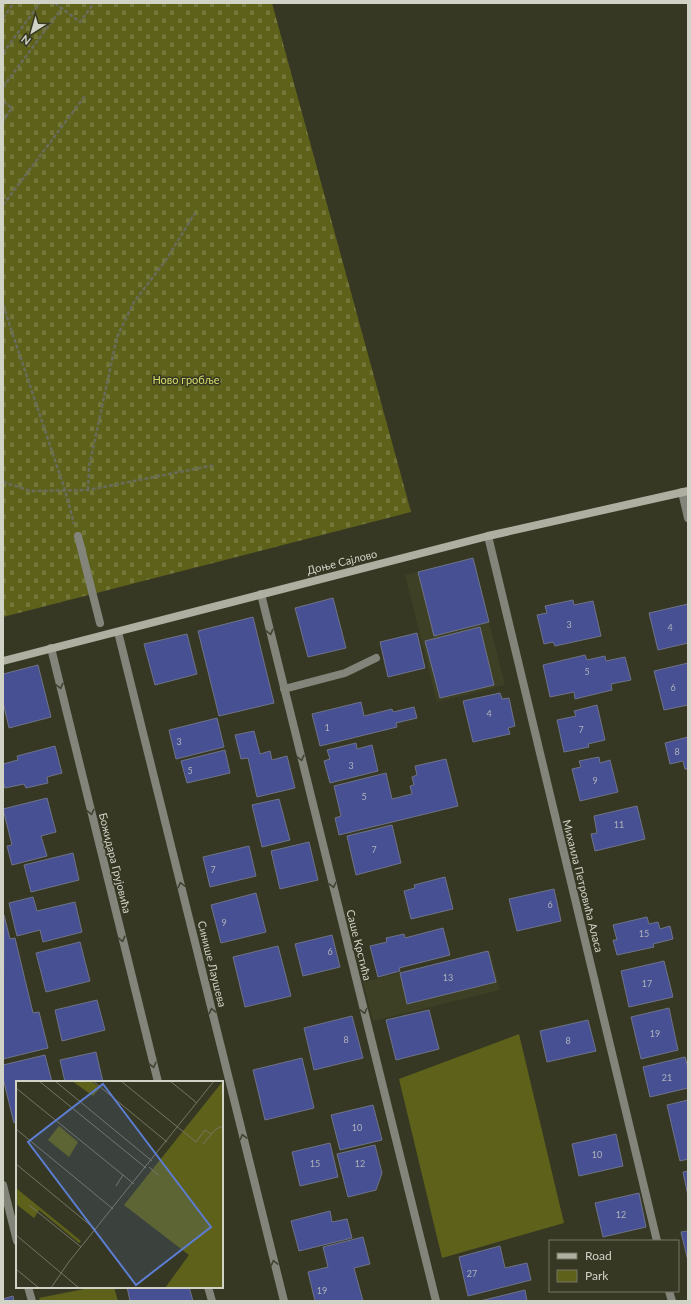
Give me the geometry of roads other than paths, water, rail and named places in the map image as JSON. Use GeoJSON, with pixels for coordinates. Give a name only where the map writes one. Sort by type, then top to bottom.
{"type":"FeatureCollection","features":[{"type":"Feature","properties":{"kind":"street"},"geometry":{"type":"LineString","coordinates":[[685,491],[688,518]]}},
{"type":"Feature","properties":{"kind":"street","name":"Доње Сајлово"},"geometry":{"type":"LineString","coordinates":[[3,661],[488,536],[685,491]]}},
{"type":"Feature","properties":{"kind":"street"},"geometry":{"type":"LineString","coordinates":[[78,536],[100,623]]}},
{"type":"Feature","properties":{"kind":"street","name":"Михаила Петровића Аласа"},"geometry":{"type":"LineString","coordinates":[[488,536],[657,1240]]}},
{"type":"Feature","properties":{"kind":"street","name":"Саше Крстића"},"geometry":{"type":"LineString","coordinates":[[261,594],[436,1301]]}},
{"type":"Feature","properties":{"kind":"street","name":"Синише Лаушева"},"geometry":{"type":"LineString","coordinates":[[118,632],[284,1301]]}},
{"type":"Feature","properties":{"kind":"street","name":"Божидара Грујовића"},"geometry":{"type":"LineString","coordinates":[[50,648],[158,1081]]}},
{"type":"Feature","properties":{"kind":"street"},"geometry":{"type":"LineString","coordinates":[[284,689],[345,673],[376,658]]}},
{"type":"Feature","properties":{"kind":"street"},"geometry":{"type":"LineString","coordinates":[[3,1184],[16,1237]]}},
{"type":"Feature","properties":{"kind":"street"},"geometry":{"type":"LineString","coordinates":[[28,1288],[32,1301]]}},
{"type":"Feature","properties":{"kind":"street"},"geometry":{"type":"LineString","coordinates":[[208,1288],[212,1301]]}},
{"type":"Feature","properties":{"kind":"park label","name":"Ново гробље"},"geometry":{"type":"Point","coordinates":[186,380]}}]}
